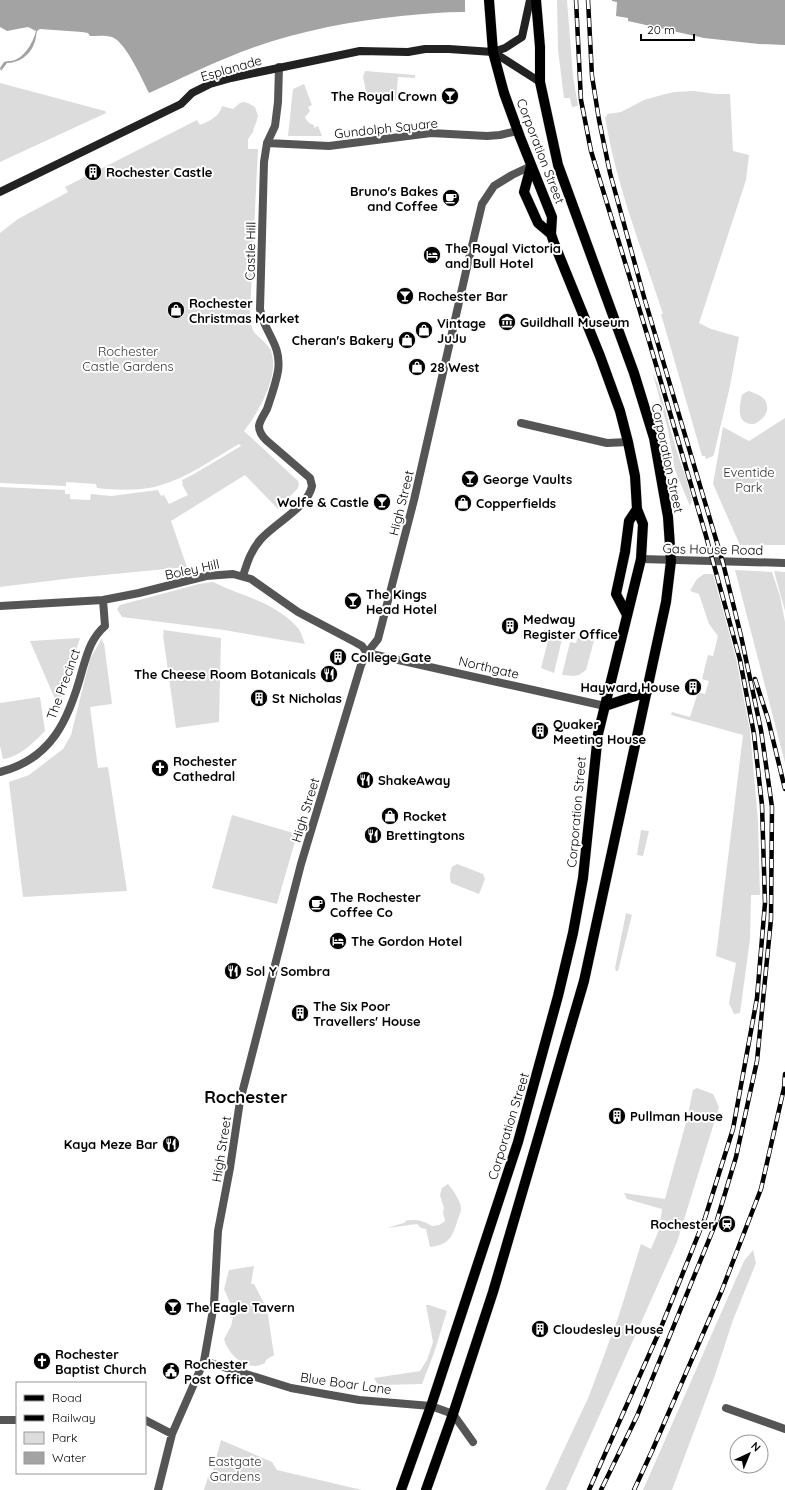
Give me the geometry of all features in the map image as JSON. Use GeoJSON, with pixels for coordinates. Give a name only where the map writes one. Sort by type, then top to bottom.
{"type":"FeatureCollection","features":[{"type":"Feature","properties":{"kind":"main road","name":"Corporation Street"},"geometry":{"type":"LineString","coordinates":[[401,1490],[431,1406],[518,1142],[566,966],[583,878],[595,750],[641,560],[643,524],[637,509],[635,476],[620,411],[600,356],[551,234],[552,217],[517,131],[504,93],[493,52],[489,0]]}},
{"type":"Feature","properties":{"kind":"main road","name":"Corporation Street"},"geometry":{"type":"LineString","coordinates":[[426,1490],[453,1414],[503,1260],[584,981],[648,692],[666,602],[671,561],[668,518],[658,457],[644,404],[607,296],[558,165],[540,82],[540,47],[536,0]]}},
{"type":"Feature","properties":{"kind":"main road"},"geometry":{"type":"LineString","coordinates":[[532,166],[524,192],[538,223],[551,234]]}},
{"type":"Feature","properties":{"kind":"main road"},"geometry":{"type":"LineString","coordinates":[[627,615],[616,594],[625,552],[629,521],[637,509]]}},
{"type":"Feature","properties":{"kind":"main road"},"geometry":{"type":"LineString","coordinates":[[605,706],[648,692]]}},
{"type":"Feature","properties":{"kind":"street","name":"Esplanade"},"geometry":{"type":"LineString","coordinates":[[0,192],[181,104],[190,94],[231,78],[360,51],[408,52],[425,49],[449,49],[493,52],[505,48],[522,36],[530,0]]}},
{"type":"Feature","properties":{"kind":"street","name":"Esplanade"},"geometry":{"type":"LineString","coordinates":[[493,52],[540,82]]}},
{"type":"Feature","properties":{"kind":"street","name":"Castle Hill"},"geometry":{"type":"LineString","coordinates":[[243,576],[250,556],[257,544],[306,498],[312,486],[310,478],[266,440],[259,429],[260,422],[267,410],[279,362],[277,348],[264,324],[260,309],[264,162],[267,142],[275,126],[278,102],[279,67]]}},
{"type":"Feature","properties":{"kind":"street","name":"Gundolph Square"},"geometry":{"type":"LineString","coordinates":[[267,142],[329,146],[431,134],[487,136],[517,131]]}},
{"type":"Feature","properties":{"kind":"street","name":"High Street"},"geometry":{"type":"LineString","coordinates":[[158,1490],[172,1434],[204,1361],[214,1304],[218,1230],[230,1168],[240,1101],[301,864],[361,665],[367,653],[378,639],[403,542],[482,204],[494,186],[512,175],[532,166]]}},
{"type":"Feature","properties":{"kind":"street"},"geometry":{"type":"LineString","coordinates":[[521,423],[607,443],[628,442]]}},
{"type":"Feature","properties":{"kind":"street","name":"Gas House Road"},"geometry":{"type":"LineString","coordinates":[[641,560],[785,563]]}},
{"type":"Feature","properties":{"kind":"street","name":"Boley Hill"},"geometry":{"type":"LineString","coordinates":[[0,606],[103,600],[139,593],[206,576],[233,574],[243,576],[260,585],[300,613],[362,646],[367,653]]}},
{"type":"Feature","properties":{"kind":"street","name":"The Precinct"},"geometry":{"type":"LineString","coordinates":[[0,772],[17,767],[26,762],[48,744],[61,729],[71,707],[88,650],[96,635],[105,626],[103,600]]}},
{"type":"Feature","properties":{"kind":"street","name":"Northgate"},"geometry":{"type":"LineString","coordinates":[[367,653],[605,706]]}},
{"type":"Feature","properties":{"kind":"street","name":"Blue Boar Lane"},"geometry":{"type":"LineString","coordinates":[[204,1361],[291,1388],[359,1400],[431,1406],[453,1414]]}},
{"type":"Feature","properties":{"kind":"street"},"geometry":{"type":"LineString","coordinates":[[726,1408],[785,1429]]}},
{"type":"Feature","properties":{"kind":"street"},"geometry":{"type":"LineString","coordinates":[[453,1414],[473,1442]]}},
{"type":"Feature","properties":{"kind":"street"},"geometry":{"type":"LineString","coordinates":[[0,1420],[16,1420]]}},
{"type":"Feature","properties":{"kind":"street"},"geometry":{"type":"LineString","coordinates":[[146,1421],[172,1434]]}},
{"type":"Feature","properties":{"kind":"green space"},"geometry":{"type":"Polygon","coordinates":[[[557,0],[567,0],[573,76],[578,106],[572,107],[570,98],[564,98],[558,50],[557,0]]]}},
{"type":"Feature","properties":{"kind":"green space"},"geometry":{"type":"Polygon","coordinates":[[[365,71],[415,75],[415,78],[398,77],[396,100],[367,97],[363,77],[365,71]]]}},
{"type":"Feature","properties":{"kind":"green space"},"geometry":{"type":"Polygon","coordinates":[[[0,83],[105,111],[106,113],[0,162],[0,83]]]}},
{"type":"Feature","properties":{"kind":"green space"},"geometry":{"type":"Polygon","coordinates":[[[304,84],[312,105],[308,107],[310,111],[305,117],[308,122],[314,125],[314,128],[318,126],[322,136],[288,136],[293,89],[304,84]]]}},
{"type":"Feature","properties":{"kind":"green space"},"geometry":{"type":"Polygon","coordinates":[[[694,91],[730,94],[733,151],[749,155],[746,180],[699,323],[711,329],[739,337],[730,386],[714,454],[706,459],[705,456],[702,456],[661,314],[663,314],[623,192],[605,117],[607,114],[621,112],[644,100],[675,92],[694,91]]]}},
{"type":"Feature","properties":{"kind":"green space","name":"Rochester Castle Gardens"},"geometry":{"type":"Polygon","coordinates":[[[243,102],[255,107],[258,116],[253,132],[248,139],[248,149],[258,149],[250,320],[253,331],[266,343],[270,349],[273,359],[271,381],[267,392],[256,414],[244,431],[298,481],[298,488],[278,509],[245,475],[171,521],[187,567],[0,587],[0,487],[65,490],[65,494],[70,494],[70,499],[90,500],[91,494],[111,496],[158,490],[161,496],[164,495],[169,504],[188,495],[183,486],[182,480],[241,446],[239,444],[200,468],[169,483],[151,488],[128,490],[111,489],[97,488],[96,484],[66,482],[66,486],[0,483],[0,233],[18,219],[68,192],[65,187],[197,120],[200,125],[214,118],[221,110],[222,106],[233,109],[243,102]]]}},
{"type":"Feature","properties":{"kind":"green space"},"geometry":{"type":"Polygon","coordinates":[[[653,374],[658,384],[676,449],[687,481],[692,500],[690,506],[675,470],[668,430],[653,374]]]}},
{"type":"Feature","properties":{"kind":"green space"},"geometry":{"type":"Polygon","coordinates":[[[749,391],[764,399],[767,407],[764,417],[754,424],[744,422],[740,414],[742,395],[749,391]]]}},
{"type":"Feature","properties":{"kind":"green space","name":"Eventide Park"},"geometry":{"type":"Polygon","coordinates":[[[785,418],[785,545],[740,545],[713,484],[723,427],[749,441],[785,418]]]}},
{"type":"Feature","properties":{"kind":"green space"},"geometry":{"type":"Polygon","coordinates":[[[735,570],[772,572],[780,596],[785,622],[785,763],[735,570]]]}},
{"type":"Feature","properties":{"kind":"green space"},"geometry":{"type":"Polygon","coordinates":[[[774,571],[785,572],[785,611],[774,571]]]}},
{"type":"Feature","properties":{"kind":"green space"},"geometry":{"type":"Polygon","coordinates":[[[704,574],[713,574],[736,658],[750,731],[758,821],[760,895],[751,895],[750,939],[740,1013],[734,1014],[729,1003],[736,963],[716,956],[743,735],[671,715],[672,712],[690,717],[698,692],[705,694],[709,681],[702,679],[708,655],[713,656],[718,636],[709,624],[699,594],[690,591],[697,579],[704,574]]]}},
{"type":"Feature","properties":{"kind":"green space"},"geometry":{"type":"Polygon","coordinates":[[[213,582],[257,600],[278,611],[288,618],[298,629],[305,644],[224,630],[122,617],[117,609],[120,605],[199,584],[213,582]]]}},
{"type":"Feature","properties":{"kind":"green space"},"geometry":{"type":"Polygon","coordinates":[[[163,630],[221,638],[219,722],[176,728],[163,630]]]}},
{"type":"Feature","properties":{"kind":"green space"},"geometry":{"type":"Polygon","coordinates":[[[580,630],[596,633],[586,670],[579,675],[562,675],[570,642],[576,643],[580,630]]]}},
{"type":"Feature","properties":{"kind":"green space"},"geometry":{"type":"Polygon","coordinates":[[[549,637],[562,639],[554,673],[541,668],[549,637]]]}},
{"type":"Feature","properties":{"kind":"green space"},"geometry":{"type":"Polygon","coordinates":[[[80,638],[58,706],[30,641],[80,638]]]}},
{"type":"Feature","properties":{"kind":"green space"},"geometry":{"type":"Polygon","coordinates":[[[102,638],[104,643],[112,704],[90,707],[98,768],[108,767],[127,891],[23,897],[9,782],[29,775],[63,749],[71,735],[90,659],[102,638]]]}},
{"type":"Feature","properties":{"kind":"green space"},"geometry":{"type":"Polygon","coordinates":[[[40,697],[45,731],[21,752],[9,758],[3,759],[0,746],[0,703],[40,697]]]}},
{"type":"Feature","properties":{"kind":"green space"},"geometry":{"type":"Polygon","coordinates":[[[232,815],[297,834],[277,904],[212,888],[232,815]]]}},
{"type":"Feature","properties":{"kind":"green space"},"geometry":{"type":"Polygon","coordinates":[[[641,830],[649,831],[643,856],[637,855],[641,830]]]}},
{"type":"Feature","properties":{"kind":"green space"},"geometry":{"type":"Polygon","coordinates":[[[457,864],[483,874],[485,879],[479,894],[451,883],[451,869],[457,864]]]}},
{"type":"Feature","properties":{"kind":"green space"},"geometry":{"type":"Polygon","coordinates":[[[626,913],[632,915],[618,971],[616,971],[615,968],[626,913]]]}},
{"type":"Feature","properties":{"kind":"green space"},"geometry":{"type":"Polygon","coordinates":[[[697,1088],[713,1094],[719,1107],[677,1242],[566,1490],[545,1490],[589,1396],[619,1315],[641,1244],[651,1249],[659,1230],[662,1209],[627,1199],[624,1193],[665,1199],[687,1119],[693,1090],[697,1088]]]}},
{"type":"Feature","properties":{"kind":"green space"},"geometry":{"type":"Polygon","coordinates":[[[448,1184],[458,1199],[461,1209],[453,1232],[448,1240],[436,1246],[430,1247],[426,1229],[421,1228],[417,1224],[387,1228],[407,1222],[404,1221],[408,1220],[422,1221],[432,1226],[439,1225],[444,1222],[444,1208],[440,1195],[442,1188],[448,1184]]]}},
{"type":"Feature","properties":{"kind":"green space"},"geometry":{"type":"Polygon","coordinates":[[[753,1250],[756,1263],[733,1320],[714,1378],[672,1490],[643,1490],[744,1261],[753,1250]]]}},
{"type":"Feature","properties":{"kind":"green space"},"geometry":{"type":"Polygon","coordinates":[[[254,1266],[251,1284],[254,1284],[267,1309],[274,1355],[266,1360],[265,1363],[252,1366],[240,1361],[234,1356],[226,1345],[224,1339],[231,1326],[233,1317],[232,1307],[224,1289],[229,1270],[254,1266]]]}},
{"type":"Feature","properties":{"kind":"green space"},"geometry":{"type":"Polygon","coordinates":[[[426,1305],[447,1311],[434,1353],[422,1384],[380,1385],[374,1378],[420,1371],[427,1360],[433,1342],[426,1305]]]}},
{"type":"Feature","properties":{"kind":"green space","name":"Eastgate Gardens"},"geometry":{"type":"Polygon","coordinates":[[[221,1440],[272,1462],[277,1470],[362,1490],[204,1490],[208,1477],[212,1474],[221,1440]]]}},
{"type":"Feature","properties":{"kind":"water"},"geometry":{"type":"Polygon","coordinates":[[[0,0],[465,0],[465,12],[433,13],[380,18],[300,33],[241,52],[149,93],[128,53],[117,40],[109,36],[90,36],[88,33],[82,32],[40,29],[37,31],[35,42],[30,52],[24,58],[16,62],[7,63],[1,71],[0,68],[4,62],[16,60],[24,54],[33,40],[36,31],[28,27],[7,31],[0,27],[0,0]]]}},
{"type":"Feature","properties":{"kind":"water"},"geometry":{"type":"Polygon","coordinates":[[[612,0],[785,0],[785,45],[759,44],[704,38],[628,21],[628,18],[616,16],[617,2],[612,0]]]}},
{"type":"Feature","properties":{"kind":"railway"},"geometry":{"type":"LineString","coordinates":[[576,0],[581,100],[591,151],[647,334],[706,536],[740,660],[754,734],[762,805],[765,903],[757,998],[733,1129],[705,1218],[660,1330],[589,1490]]}},
{"type":"Feature","properties":{"kind":"railway"},"geometry":{"type":"LineString","coordinates":[[588,0],[592,76],[610,173],[644,297],[723,563],[741,636],[761,730],[772,807],[771,919],[757,1061],[736,1157],[717,1220],[637,1416],[601,1490]]}},
{"type":"Feature","properties":{"kind":"railway"},"geometry":{"type":"LineString","coordinates":[[755,679],[768,719],[785,789]]}},
{"type":"Feature","properties":{"kind":"railway"},"geometry":{"type":"LineString","coordinates":[[634,1490],[722,1290],[761,1189],[784,1088],[785,1074]]}},
{"type":"Feature","properties":{"kind":"place","name":"The Royal Crown"},"geometry":{"type":"Point","coordinates":[450,96]}},
{"type":"Feature","properties":{"kind":"place","name":"Rochester Castle"},"geometry":{"type":"Point","coordinates":[93,172]}},
{"type":"Feature","properties":{"kind":"place","name":"Bruno's Bakes and Coffee"},"geometry":{"type":"Point","coordinates":[451,198]}},
{"type":"Feature","properties":{"kind":"place","name":"The Royal Victoria and Bull Hotel"},"geometry":{"type":"Point","coordinates":[432,255]}},
{"type":"Feature","properties":{"kind":"place","name":"Rochester Bar"},"geometry":{"type":"Point","coordinates":[405,296]}},
{"type":"Feature","properties":{"kind":"place","name":"Rochester Christmas Market"},"geometry":{"type":"Point","coordinates":[176,310]}},
{"type":"Feature","properties":{"kind":"place","name":"Guildhall Museum"},"geometry":{"type":"Point","coordinates":[507,322]}},
{"type":"Feature","properties":{"kind":"place","name":"Vintage JuJu"},"geometry":{"type":"Point","coordinates":[424,330]}},
{"type":"Feature","properties":{"kind":"place","name":"Cheran's Bakery"},"geometry":{"type":"Point","coordinates":[407,340]}},
{"type":"Feature","properties":{"kind":"place","name":"28 West"},"geometry":{"type":"Point","coordinates":[417,367]}},
{"type":"Feature","properties":{"kind":"place","name":"George Vaults"},"geometry":{"type":"Point","coordinates":[470,479]}},
{"type":"Feature","properties":{"kind":"place","name":"Wolfe & Castle"},"geometry":{"type":"Point","coordinates":[382,502]}},
{"type":"Feature","properties":{"kind":"place","name":"Copperfields"},"geometry":{"type":"Point","coordinates":[463,503]}},
{"type":"Feature","properties":{"kind":"place","name":"The Kings Head Hotel"},"geometry":{"type":"Point","coordinates":[353,601]}},
{"type":"Feature","properties":{"kind":"place","name":"Medway Register Office"},"geometry":{"type":"Point","coordinates":[510,626]}},
{"type":"Feature","properties":{"kind":"place","name":"College Gate"},"geometry":{"type":"Point","coordinates":[338,657]}},
{"type":"Feature","properties":{"kind":"place","name":"The Cheese Room Botanicals"},"geometry":{"type":"Point","coordinates":[329,674]}},
{"type":"Feature","properties":{"kind":"place","name":"Hayward House"},"geometry":{"type":"Point","coordinates":[693,687]}},
{"type":"Feature","properties":{"kind":"place","name":"St Nicholas"},"geometry":{"type":"Point","coordinates":[259,698]}},
{"type":"Feature","properties":{"kind":"place","name":"Quaker Meeting House"},"geometry":{"type":"Point","coordinates":[540,731]}},
{"type":"Feature","properties":{"kind":"place","name":"Rochester Cathedral"},"geometry":{"type":"Point","coordinates":[160,768]}},
{"type":"Feature","properties":{"kind":"place","name":"ShakeAway"},"geometry":{"type":"Point","coordinates":[365,780]}},
{"type":"Feature","properties":{"kind":"place","name":"Rocket"},"geometry":{"type":"Point","coordinates":[390,816]}},
{"type":"Feature","properties":{"kind":"place","name":"Brettingtons"},"geometry":{"type":"Point","coordinates":[373,835]}},
{"type":"Feature","properties":{"kind":"place","name":"The Rochester Coffee Co"},"geometry":{"type":"Point","coordinates":[317,904]}},
{"type":"Feature","properties":{"kind":"place","name":"The Gordon Hotel"},"geometry":{"type":"Point","coordinates":[338,941]}},
{"type":"Feature","properties":{"kind":"place","name":"Sol Y Sombra"},"geometry":{"type":"Point","coordinates":[233,971]}},
{"type":"Feature","properties":{"kind":"place","name":"The Six Poor Travellers' House"},"geometry":{"type":"Point","coordinates":[300,1013]}},
{"type":"Feature","properties":{"kind":"place","name":"Pullman House"},"geometry":{"type":"Point","coordinates":[617,1116]}},
{"type":"Feature","properties":{"kind":"place","name":"Kaya Meze Bar"},"geometry":{"type":"Point","coordinates":[171,1144]}},
{"type":"Feature","properties":{"kind":"place","name":"Rochester"},"geometry":{"type":"Point","coordinates":[727,1224]}},
{"type":"Feature","properties":{"kind":"place","name":"The Eagle Tavern"},"geometry":{"type":"Point","coordinates":[173,1307]}},
{"type":"Feature","properties":{"kind":"place","name":"Cloudesley House"},"geometry":{"type":"Point","coordinates":[540,1329]}},
{"type":"Feature","properties":{"kind":"place","name":"Rochester Baptist Church"},"geometry":{"type":"Point","coordinates":[42,1361]}},
{"type":"Feature","properties":{"kind":"place","name":"Rochester Post Office"},"geometry":{"type":"Point","coordinates":[171,1371]}},
{"type":"Feature","properties":{"kind":"district","name":"Rochester"},"geometry":{"type":"Point","coordinates":[246,1096]}}]}
